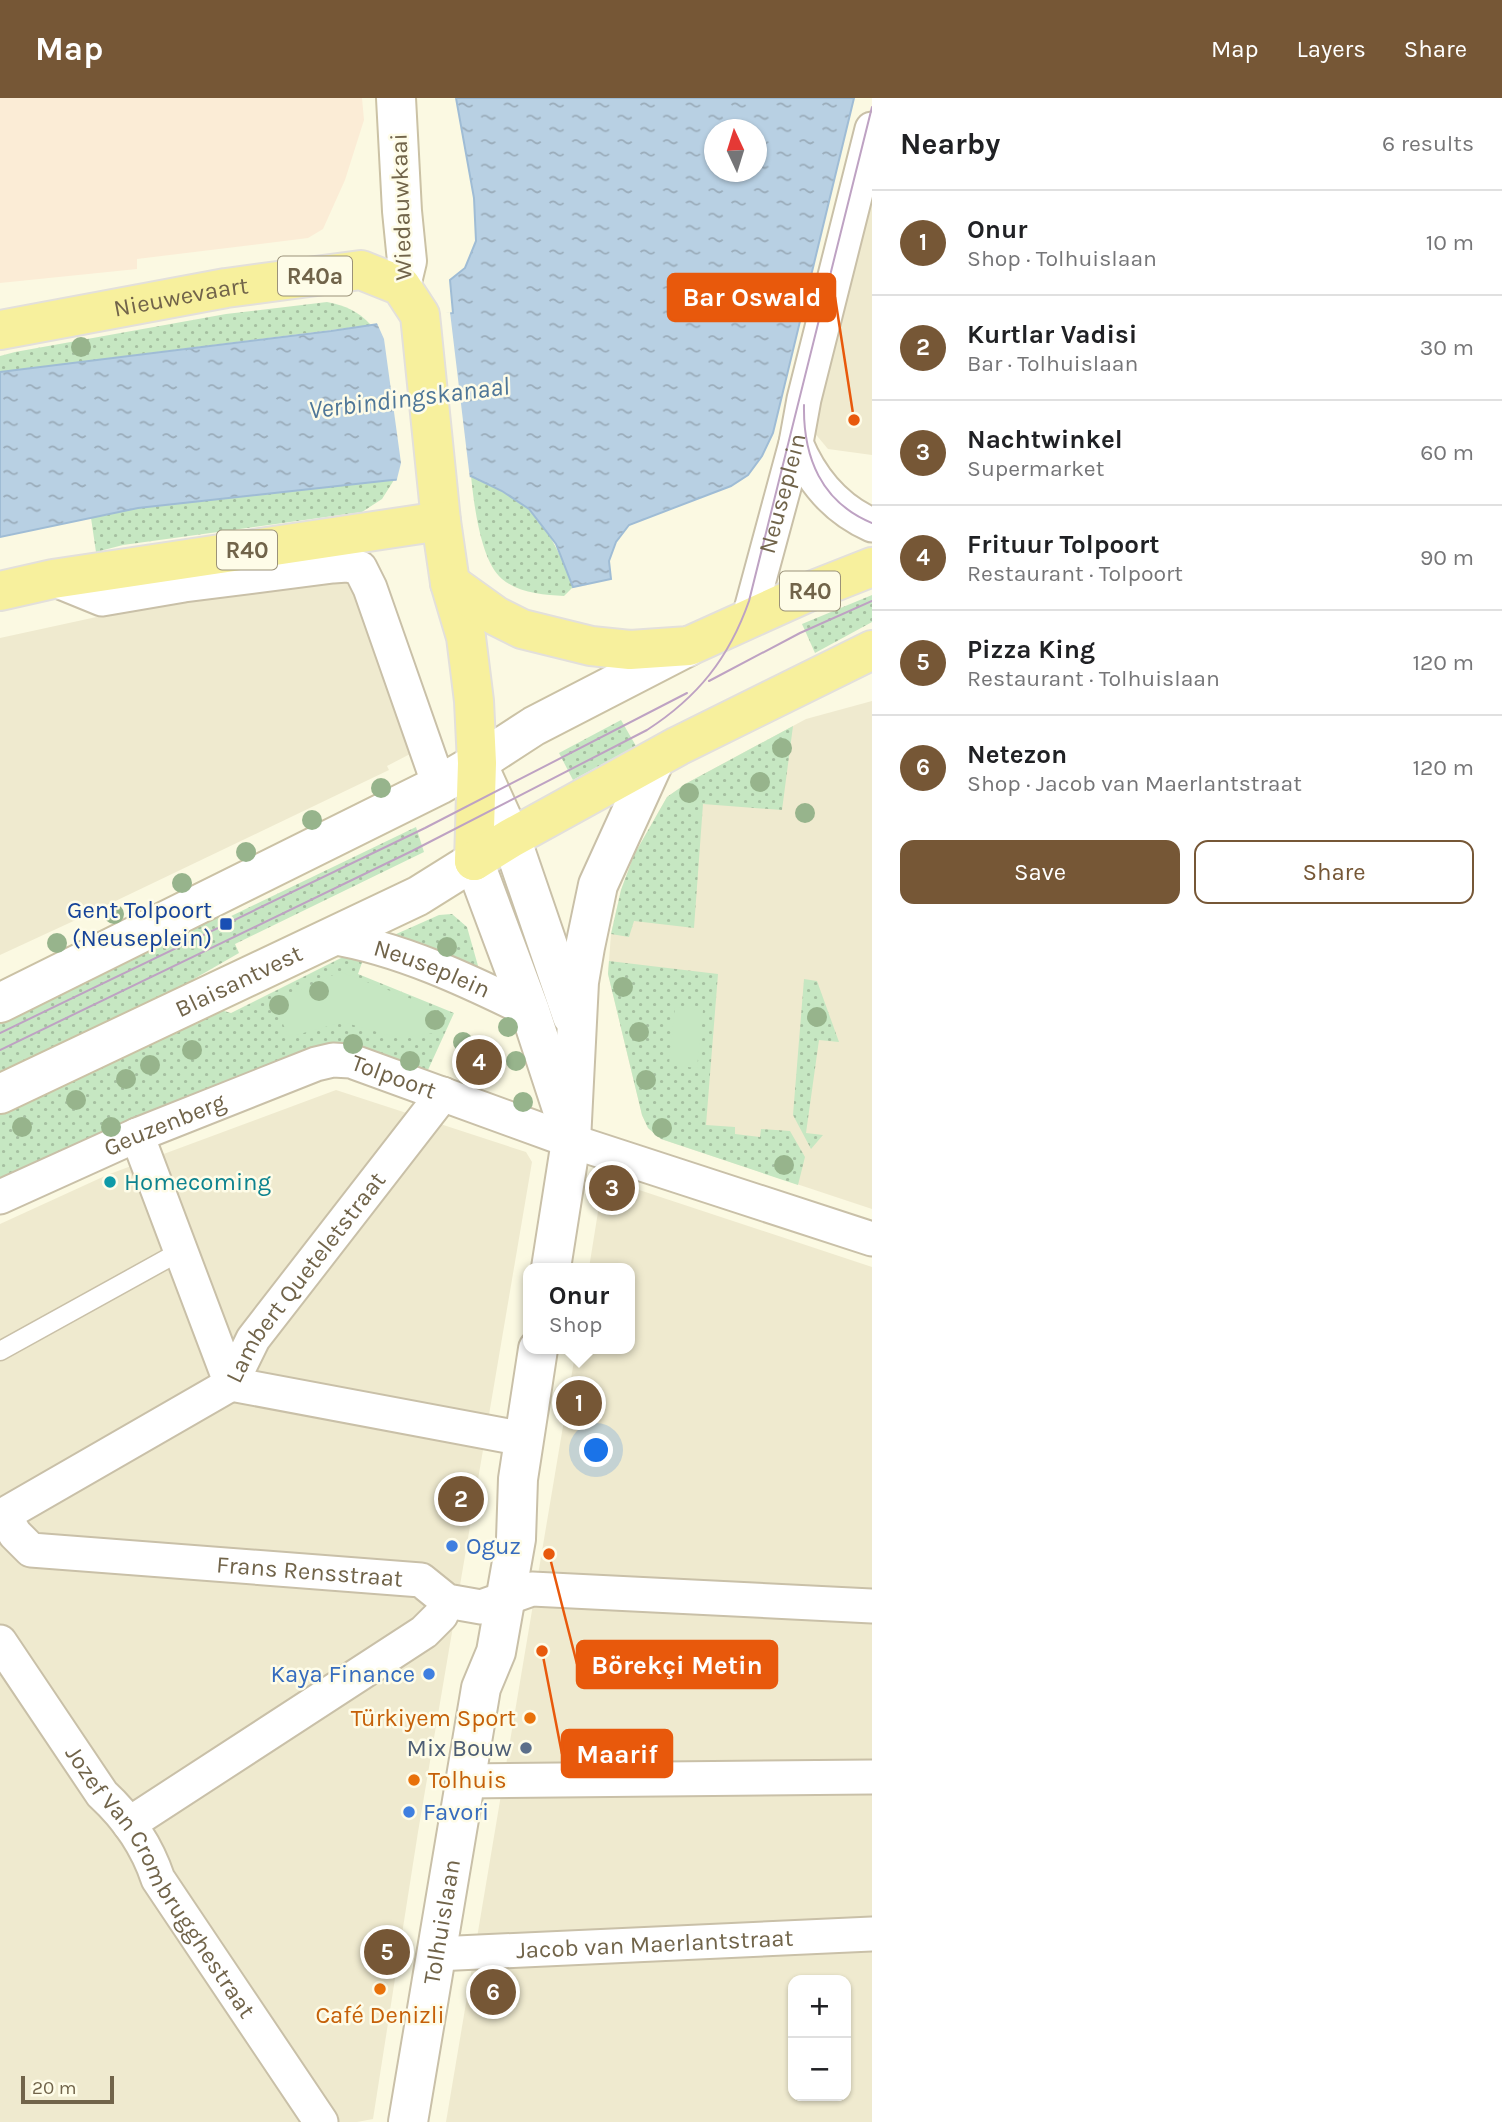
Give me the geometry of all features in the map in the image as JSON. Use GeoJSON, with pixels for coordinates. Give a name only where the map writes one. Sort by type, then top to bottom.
{"type":"FeatureCollection","features":[{"type":"Feature","properties":{"kind":"main road","name":"Nieuwevaart"},"geometry":{"type":"LineString","coordinates":[[0,330],[226,288],[361,270],[410,301]]}},
{"type":"Feature","properties":{"kind":"main road","name":"Wiedauwkaai"},"geometry":{"type":"LineString","coordinates":[[410,301],[441,521]]}},
{"type":"Feature","properties":{"kind":"main road","name":"Neuseplein"},"geometry":{"type":"LineString","coordinates":[[441,521],[450,583],[466,637],[474,701],[477,763],[474,861]]}},
{"type":"Feature","properties":{"kind":"main road","name":"R40"},"geometry":{"type":"LineString","coordinates":[[0,591],[53,579],[441,521]]}},
{"type":"Feature","properties":{"kind":"main road","name":"Neuseplein"},"geometry":{"type":"LineString","coordinates":[[450,583],[496,616],[522,629],[591,646],[630,650],[689,646],[749,617],[872,567]]}},
{"type":"Feature","properties":{"kind":"main road"},"geometry":{"type":"LineString","coordinates":[[474,861],[678,746],[872,650]]}},
{"type":"Feature","properties":{"kind":"street","name":"Wiedauwkaai"},"geometry":{"type":"LineString","coordinates":[[396,98],[410,301]]}},
{"type":"Feature","properties":{"kind":"street"},"geometry":{"type":"LineString","coordinates":[[796,443],[804,400],[872,129]]}},
{"type":"Feature","properties":{"kind":"street","name":"Neuseplein"},"geometry":{"type":"LineString","coordinates":[[796,443],[802,457],[828,494],[843,509],[872,525]]}},
{"type":"Feature","properties":{"kind":"street","name":"Neuseplein"},"geometry":{"type":"LineString","coordinates":[[749,617],[796,443]]}},
{"type":"Feature","properties":{"kind":"street"},"geometry":{"type":"LineString","coordinates":[[53,579],[102,599],[184,585],[333,566],[360,568],[370,588],[439,785]]}},
{"type":"Feature","properties":{"kind":"street","name":"Neuseplein"},"geometry":{"type":"LineString","coordinates":[[577,1031],[511,838],[477,763],[534,726],[689,646]]}},
{"type":"Feature","properties":{"kind":"street","name":"Neuseplein"},"geometry":{"type":"LineString","coordinates":[[571,1140],[579,982],[598,885],[653,761]]}},
{"type":"Feature","properties":{"kind":"street"},"geometry":{"type":"LineString","coordinates":[[0,1003],[439,785],[477,763]]}},
{"type":"Feature","properties":{"kind":"street","name":"Neuseplein"},"geometry":{"type":"LineString","coordinates":[[474,861],[530,1011],[571,1140]]}},
{"type":"Feature","properties":{"kind":"street","name":"Blaisantvest"},"geometry":{"type":"LineString","coordinates":[[0,1094],[418,896],[474,861]]}},
{"type":"Feature","properties":{"kind":"street","name":"Neuseplein"},"geometry":{"type":"LineString","coordinates":[[330,937],[383,948],[490,991],[530,1011]]}},
{"type":"Feature","properties":{"kind":"street","name":"Tolpoort"},"geometry":{"type":"LineString","coordinates":[[332,1060],[351,1061],[571,1140],[872,1239]]}},
{"type":"Feature","properties":{"kind":"street","name":"Geuzenberg"},"geometry":{"type":"LineString","coordinates":[[0,1197],[137,1135],[332,1060]]}},
{"type":"Feature","properties":{"kind":"street","name":"Lambert Queteletstraat"},"geometry":{"type":"LineString","coordinates":[[2,1516],[231,1384],[253,1339],[443,1094]]}},
{"type":"Feature","properties":{"kind":"street"},"geometry":{"type":"LineString","coordinates":[[137,1135],[231,1384],[524,1439]]}},
{"type":"Feature","properties":{"kind":"street"},"geometry":{"type":"LineString","coordinates":[[552,1263],[571,1140]]}},
{"type":"Feature","properties":{"kind":"street","name":"Tolhuislaan"},"geometry":{"type":"LineString","coordinates":[[408,2122],[481,1688],[496,1652],[516,1539],[518,1479],[537,1354]]}},
{"type":"Feature","properties":{"kind":"street","name":"Frans Rensstraat"},"geometry":{"type":"LineString","coordinates":[[2,1516],[31,1550],[421,1580],[447,1601],[481,1607],[532,1589],[872,1606]]}},
{"type":"Feature","properties":{"kind":"street"},"geometry":{"type":"LineString","coordinates":[[129,1824],[424,1632],[441,1615],[447,1601]]}},
{"type":"Feature","properties":{"kind":"street","name":"Jozef Van Crombrugghestraat"},"geometry":{"type":"LineString","coordinates":[[0,1642],[102,1794],[120,1811],[150,1854],[158,1879],[321,2122]]}},
{"type":"Feature","properties":{"kind":"street"},"geometry":{"type":"LineString","coordinates":[[465,1781],[872,1777]]}},
{"type":"Feature","properties":{"kind":"street","name":"Jacob van Maerlantstraat"},"geometry":{"type":"LineString","coordinates":[[436,1954],[872,1934]]}},
{"type":"Feature","properties":{"kind":"lane"},"geometry":{"type":"LineString","coordinates":[[0,1351],[181,1251]]}},
{"type":"Feature","properties":{"kind":"shaded area"},"geometry":{"type":"Polygon","coordinates":[[[0,98],[362,98],[364,120],[345,180],[323,229],[308,238],[137,259],[137,269],[0,283],[0,98]]]}},
{"type":"Feature","properties":{"kind":"shaded area"},"geometry":{"type":"Polygon","coordinates":[[[872,178],[872,455],[828,449],[813,431],[872,178]]]}},
{"type":"Feature","properties":{"kind":"shaded area"},"geometry":{"type":"Polygon","coordinates":[[[347,579],[355,584],[412,753],[387,766],[389,770],[0,955],[0,638],[147,606],[347,579]]]}},
{"type":"Feature","properties":{"kind":"shaded area"},"geometry":{"type":"Polygon","coordinates":[[[872,701],[872,1209],[661,1139],[648,1128],[642,1115],[608,974],[611,934],[621,890],[634,855],[667,797],[687,783],[806,719],[872,701]]]}},
{"type":"Feature","properties":{"kind":"shaded area"},"geometry":{"type":"Polygon","coordinates":[[[336,1090],[526,1152],[532,1162],[418,1832],[373,2119],[357,2122],[0,2122],[0,1224],[107,1175],[336,1090]]]}},
{"type":"Feature","properties":{"kind":"shaded area"},"geometry":{"type":"Polygon","coordinates":[[[612,1181],[872,1267],[872,2122],[446,2122],[575,1354],[635,1354],[635,1263],[590,1263],[602,1187],[612,1181]]]}},
{"type":"Feature","properties":{"kind":"green space"},"geometry":{"type":"Polygon","coordinates":[[[327,302],[351,310],[371,325],[0,372],[0,356],[15,352],[226,314],[327,302]]]}},
{"type":"Feature","properties":{"kind":"green space"},"geometry":{"type":"Polygon","coordinates":[[[471,476],[516,500],[544,527],[573,587],[564,596],[524,590],[509,584],[494,570],[479,530],[471,476]]]}},
{"type":"Feature","properties":{"kind":"green space"},"geometry":{"type":"Polygon","coordinates":[[[394,480],[382,499],[362,512],[123,545],[96,552],[91,518],[138,508],[394,480]]]}},
{"type":"Feature","properties":{"kind":"green space"},"geometry":{"type":"Polygon","coordinates":[[[872,595],[872,622],[815,653],[802,624],[872,595]]]}},
{"type":"Feature","properties":{"kind":"green space"},"geometry":{"type":"Polygon","coordinates":[[[621,720],[636,746],[573,780],[559,753],[621,720]]]}},
{"type":"Feature","properties":{"kind":"green space"},"geometry":{"type":"Polygon","coordinates":[[[793,726],[782,810],[703,804],[694,928],[634,921],[629,937],[611,934],[621,890],[634,855],[667,797],[687,783],[793,726]]]}},
{"type":"Feature","properties":{"kind":"green space"},"geometry":{"type":"Polygon","coordinates":[[[416,827],[424,852],[235,944],[239,953],[173,991],[138,1016],[0,1079],[0,1018],[220,913],[223,920],[416,827]]]}},
{"type":"Feature","properties":{"kind":"green space"},"geometry":{"type":"Polygon","coordinates":[[[452,914],[467,927],[482,980],[385,939],[439,915],[452,914]]]}},
{"type":"Feature","properties":{"kind":"green space"},"geometry":{"type":"Polygon","coordinates":[[[351,953],[365,954],[358,974],[454,1013],[428,1070],[353,1047],[0,1182],[0,1112],[217,1009],[231,1013],[351,953]]]}},
{"type":"Feature","properties":{"kind":"green space"},"geometry":{"type":"Polygon","coordinates":[[[609,961],[718,974],[706,1125],[735,1127],[735,1134],[760,1137],[761,1129],[790,1131],[805,1157],[798,1185],[661,1139],[648,1128],[642,1115],[608,974],[609,961]]]}},
{"type":"Feature","properties":{"kind":"green space"},"geometry":{"type":"Polygon","coordinates":[[[340,972],[428,1005],[435,1033],[398,1038],[343,1022],[289,1037],[273,1002],[340,972]]]}},
{"type":"Feature","properties":{"kind":"green space"},"geometry":{"type":"Polygon","coordinates":[[[804,979],[817,981],[839,1042],[819,1040],[806,1133],[823,1135],[811,1149],[793,1115],[804,979]]]}},
{"type":"Feature","properties":{"kind":"green space"},"geometry":{"type":"Polygon","coordinates":[[[675,1007],[703,1010],[697,1068],[669,1065],[675,1007]]]}},
{"type":"Feature","properties":{"kind":"water","name":"Verbindingskanaal"},"geometry":{"type":"Polygon","coordinates":[[[456,98],[854,98],[773,433],[762,456],[748,475],[731,486],[629,525],[616,542],[609,561],[611,579],[573,587],[556,544],[529,509],[502,491],[471,476],[392,480],[138,508],[0,537],[0,372],[453,313],[450,280],[465,268],[476,241],[474,198],[456,98]]]}},
{"type":"Feature","properties":{"kind":"pier"},"geometry":{"type":"Polygon","coordinates":[[[450,312],[470,479],[396,483],[401,463],[384,339],[376,321],[450,312]]]}},
{"type":"Feature","properties":{"kind":"tram line"},"geometry":{"type":"LineString","coordinates":[[0,1050],[412,851],[647,730],[696,690],[732,641],[749,601],[872,107]]}},
{"type":"Feature","properties":{"kind":"tram line"},"geometry":{"type":"LineString","coordinates":[[804,405],[807,442],[818,476],[840,503],[872,523]]}},
{"type":"Feature","properties":{"kind":"tram line"},"geometry":{"type":"LineString","coordinates":[[709,681],[800,633],[872,601]]}},
{"type":"Feature","properties":{"kind":"tram line"},"geometry":{"type":"LineString","coordinates":[[0,1033],[425,828],[687,693]]}},
{"type":"Feature","properties":{"kind":"place","name":"Bar Oswald"},"geometry":{"type":"Point","coordinates":[854,420]}},
{"type":"Feature","properties":{"kind":"place","name":"Gent Tolpoort (Neuseplein)"},"geometry":{"type":"Point","coordinates":[226,924]}},
{"type":"Feature","properties":{"kind":"place","name":"Frituur Tolpoort"},"geometry":{"type":"Point","coordinates":[479,1062]}},
{"type":"Feature","properties":{"kind":"place","name":"Homecoming"},"geometry":{"type":"Point","coordinates":[110,1182]}},
{"type":"Feature","properties":{"kind":"place","name":"Nachtwinkel"},"geometry":{"type":"Point","coordinates":[612,1188]}},
{"type":"Feature","properties":{"kind":"place","name":"Onur"},"geometry":{"type":"Point","coordinates":[579,1403]}},
{"type":"Feature","properties":{"kind":"place","name":"Kurtlar Vadisi"},"geometry":{"type":"Point","coordinates":[461,1499]}},
{"type":"Feature","properties":{"kind":"place","name":"Oguz"},"geometry":{"type":"Point","coordinates":[452,1546]}},
{"type":"Feature","properties":{"kind":"place","name":"Börekçi Metin"},"geometry":{"type":"Point","coordinates":[549,1554]}},
{"type":"Feature","properties":{"kind":"place","name":"Maarif"},"geometry":{"type":"Point","coordinates":[542,1651]}},
{"type":"Feature","properties":{"kind":"place","name":"Kaya Finance"},"geometry":{"type":"Point","coordinates":[429,1674]}},
{"type":"Feature","properties":{"kind":"place","name":"Türkiyem Sport"},"geometry":{"type":"Point","coordinates":[530,1718]}},
{"type":"Feature","properties":{"kind":"place","name":"Mix Bouw"},"geometry":{"type":"Point","coordinates":[526,1748]}},
{"type":"Feature","properties":{"kind":"place","name":"Tolhuis"},"geometry":{"type":"Point","coordinates":[414,1780]}},
{"type":"Feature","properties":{"kind":"place","name":"Favori"},"geometry":{"type":"Point","coordinates":[409,1812]}},
{"type":"Feature","properties":{"kind":"place","name":"Pizza King"},"geometry":{"type":"Point","coordinates":[387,1952]}},
{"type":"Feature","properties":{"kind":"place","name":"Café Denizli"},"geometry":{"type":"Point","coordinates":[380,1989]}},
{"type":"Feature","properties":{"kind":"place","name":"Netezon"},"geometry":{"type":"Point","coordinates":[493,1992]}}]}
